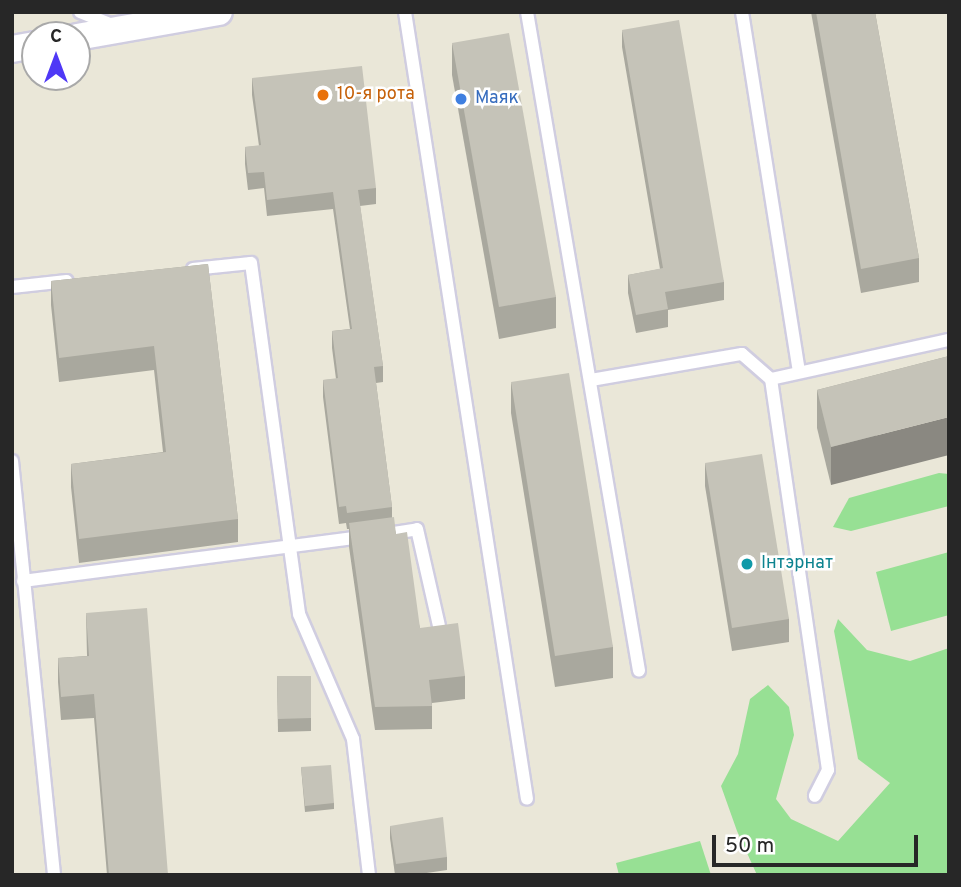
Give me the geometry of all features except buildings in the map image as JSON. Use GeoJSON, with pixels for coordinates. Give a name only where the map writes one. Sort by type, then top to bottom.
{"type":"FeatureCollection","features":[{"type":"Feature","properties":{"kind":"street"},"geometry":{"type":"LineString","coordinates":[[91,35],[219,12]]}},
{"type":"Feature","properties":{"kind":"lane"},"geometry":{"type":"LineString","coordinates":[[80,12],[122,29]]}},
{"type":"Feature","properties":{"kind":"lane"},"geometry":{"type":"LineString","coordinates":[[405,12],[527,799]]}},
{"type":"Feature","properties":{"kind":"lane"},"geometry":{"type":"LineString","coordinates":[[527,12],[639,671]]}},
{"type":"Feature","properties":{"kind":"lane"},"geometry":{"type":"LineString","coordinates":[[742,12],[799,372]]}},
{"type":"Feature","properties":{"kind":"lane"},"geometry":{"type":"LineString","coordinates":[[172,271],[251,262],[299,614],[353,739],[369,875]]}},
{"type":"Feature","properties":{"kind":"lane"},"geometry":{"type":"LineString","coordinates":[[12,287],[79,280]]}},
{"type":"Feature","properties":{"kind":"lane"},"geometry":{"type":"LineString","coordinates":[[771,379],[949,340]]}},
{"type":"Feature","properties":{"kind":"lane"},"geometry":{"type":"LineString","coordinates":[[591,380],[742,354],[771,379],[828,770],[815,796]]}},
{"type":"Feature","properties":{"kind":"lane"},"geometry":{"type":"LineString","coordinates":[[12,461],[54,875]]}},
{"type":"Feature","properties":{"kind":"lane"},"geometry":{"type":"LineString","coordinates":[[23,581],[290,548],[417,529],[439,626]]}},
{"type":"Feature","properties":{"kind":"green space"},"geometry":{"type":"Polygon","coordinates":[[[939,473],[949,474],[949,506],[851,531],[833,527],[849,498],[939,473]]]}},
{"type":"Feature","properties":{"kind":"green space"},"geometry":{"type":"Polygon","coordinates":[[[949,552],[949,615],[891,631],[876,572],[949,552]]]}},
{"type":"Feature","properties":{"kind":"green space"},"geometry":{"type":"Polygon","coordinates":[[[838,619],[867,650],[910,661],[949,648],[949,875],[757,875],[737,831],[721,786],[738,754],[750,699],[768,685],[789,707],[794,735],[776,799],[791,819],[838,841],[890,783],[858,759],[834,631],[838,619]]]}},
{"type":"Feature","properties":{"kind":"green space"},"geometry":{"type":"Polygon","coordinates":[[[700,841],[711,875],[619,875],[616,863],[700,841]]]}},
{"type":"Feature","properties":{"kind":"place","name":"10-я рота"},"geometry":{"type":"Point","coordinates":[323,95]}},
{"type":"Feature","properties":{"kind":"place","name":"Маяк"},"geometry":{"type":"Point","coordinates":[461,99]}},
{"type":"Feature","properties":{"kind":"place","name":"Інтэрнат"},"geometry":{"type":"Point","coordinates":[747,564]}}]}
